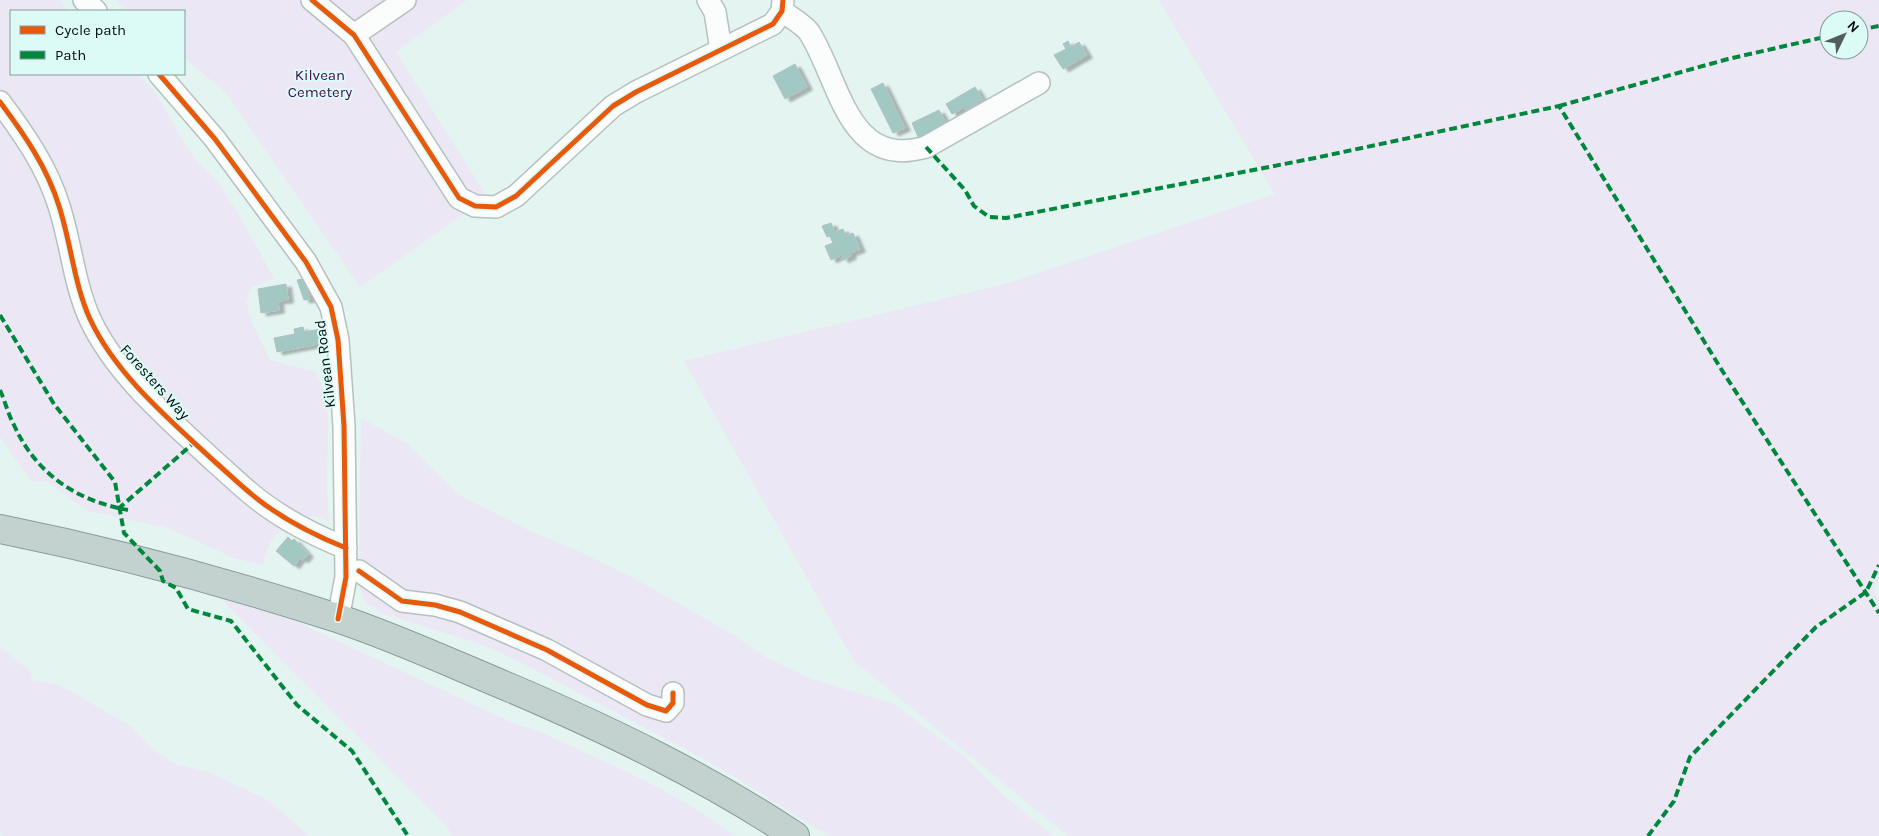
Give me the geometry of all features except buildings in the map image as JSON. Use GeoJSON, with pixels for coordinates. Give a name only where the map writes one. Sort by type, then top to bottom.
{"type":"FeatureCollection","features":[{"type":"Feature","properties":{"kind":"highway"},"geometry":{"type":"LineString","coordinates":[[0,529],[175,569],[338,619],[421,650],[600,727],[687,770],[795,836]]}},
{"type":"Feature","properties":{"kind":"street"},"geometry":{"type":"LineString","coordinates":[[84,0],[95,10]]}},
{"type":"Feature","properties":{"kind":"street"},"geometry":{"type":"LineString","coordinates":[[312,0],[354,35],[459,198],[476,206],[496,207],[516,196],[613,106],[773,24],[783,5],[808,30],[854,125],[867,141],[885,149],[913,151],[926,147],[1040,83]]}},
{"type":"Feature","properties":{"kind":"street"},"geometry":{"type":"LineString","coordinates":[[354,35],[405,0]]}},
{"type":"Feature","properties":{"kind":"street"},"geometry":{"type":"LineString","coordinates":[[708,0],[715,12],[721,50]]}},
{"type":"Feature","properties":{"kind":"street","name":"Kilvean Road"},"geometry":{"type":"LineString","coordinates":[[160,75],[215,139],[306,262],[331,308],[338,340],[344,426],[345,591],[338,619]]}},
{"type":"Feature","properties":{"kind":"street","name":"Foresters Way"},"geometry":{"type":"LineString","coordinates":[[0,102],[31,145],[47,174],[59,204],[87,311],[118,364],[172,421],[259,501],[302,527],[346,548]]}},
{"type":"Feature","properties":{"kind":"street"},"geometry":{"type":"LineString","coordinates":[[359,572],[402,601],[435,605],[472,617],[581,666],[647,705],[666,711],[673,703],[673,693]]}},
{"type":"Feature","properties":{"kind":"green space"},"geometry":{"type":"Polygon","coordinates":[[[0,0],[60,0],[67,10],[10,10],[10,75],[138,75],[153,91],[190,152],[215,179],[226,195],[248,230],[274,279],[251,287],[246,302],[253,325],[270,360],[315,372],[321,384],[328,418],[327,480],[329,521],[314,516],[280,532],[270,544],[263,565],[234,558],[168,528],[88,511],[48,482],[31,481],[0,437],[0,0]]]}},
{"type":"Feature","properties":{"kind":"green space","name":"Kilvean Cemetery"},"geometry":{"type":"Polygon","coordinates":[[[116,0],[467,0],[396,52],[484,192],[475,206],[360,287],[226,93],[185,58],[185,10],[128,10],[116,0]]]}},
{"type":"Feature","properties":{"kind":"green space"},"geometry":{"type":"Polygon","coordinates":[[[1159,0],[1879,0],[1879,580],[1873,590],[1879,600],[1879,836],[1068,836],[854,661],[684,361],[1009,283],[1275,194],[1159,0]]]}},
{"type":"Feature","properties":{"kind":"green space"},"geometry":{"type":"Polygon","coordinates":[[[361,418],[406,443],[459,495],[532,532],[578,551],[632,577],[732,634],[765,657],[809,678],[894,704],[965,757],[1002,794],[1053,836],[829,836],[710,762],[522,663],[481,644],[384,614],[365,602],[359,586],[361,418]]]}},
{"type":"Feature","properties":{"kind":"green space"},"geometry":{"type":"Polygon","coordinates":[[[197,575],[515,724],[550,736],[642,779],[698,811],[734,836],[452,836],[447,826],[197,575]]]}},
{"type":"Feature","properties":{"kind":"green space"},"geometry":{"type":"Polygon","coordinates":[[[0,647],[31,672],[32,680],[60,685],[132,727],[153,750],[176,764],[209,772],[269,801],[309,836],[5,836],[0,834],[0,647]]]}},
{"type":"Feature","properties":{"kind":"marked path"},"geometry":{"type":"LineString","coordinates":[[1869,28],[1879,26]]}},
{"type":"Feature","properties":{"kind":"marked path"},"geometry":{"type":"LineString","coordinates":[[1559,106],[1728,59],[1819,38]]}},
{"type":"Feature","properties":{"kind":"marked path"},"geometry":{"type":"LineString","coordinates":[[926,147],[965,190],[974,206],[989,217],[1006,218],[1310,159],[1559,106],[1723,372],[1879,613]]}},
{"type":"Feature","properties":{"kind":"marked path"},"geometry":{"type":"LineString","coordinates":[[0,315],[54,404],[115,482],[124,533],[160,571],[163,581],[176,588],[188,609],[231,621],[297,705],[352,751],[408,836]]}},
{"type":"Feature","properties":{"kind":"marked path"},"geometry":{"type":"LineString","coordinates":[[0,390],[12,421],[23,442],[46,471],[75,492],[109,506],[128,510]]}},
{"type":"Feature","properties":{"kind":"marked path"},"geometry":{"type":"LineString","coordinates":[[118,509],[195,442]]}},
{"type":"Feature","properties":{"kind":"marked path"},"geometry":{"type":"LineString","coordinates":[[1648,836],[1674,801],[1690,757],[1816,627],[1866,592],[1879,565]]}},
{"type":"Feature","properties":{"kind":"cycle path"},"geometry":{"type":"LineString","coordinates":[[312,0],[354,35],[459,198],[475,206],[496,207],[516,196],[613,106],[636,92],[773,24],[782,11],[783,0]]}},
{"type":"Feature","properties":{"kind":"cycle path"},"geometry":{"type":"LineString","coordinates":[[160,75],[215,139],[306,262],[331,307],[338,340],[344,426],[346,577],[338,619]]}},
{"type":"Feature","properties":{"kind":"cycle path"},"geometry":{"type":"LineString","coordinates":[[0,102],[26,139],[48,178],[63,220],[76,278],[85,306],[90,319],[114,359],[162,413],[254,496],[290,521],[346,548]]}},
{"type":"Feature","properties":{"kind":"cycle path"},"geometry":{"type":"LineString","coordinates":[[359,571],[402,601],[435,605],[460,612],[547,650],[647,705],[666,711],[673,703],[673,693]]}}]}
